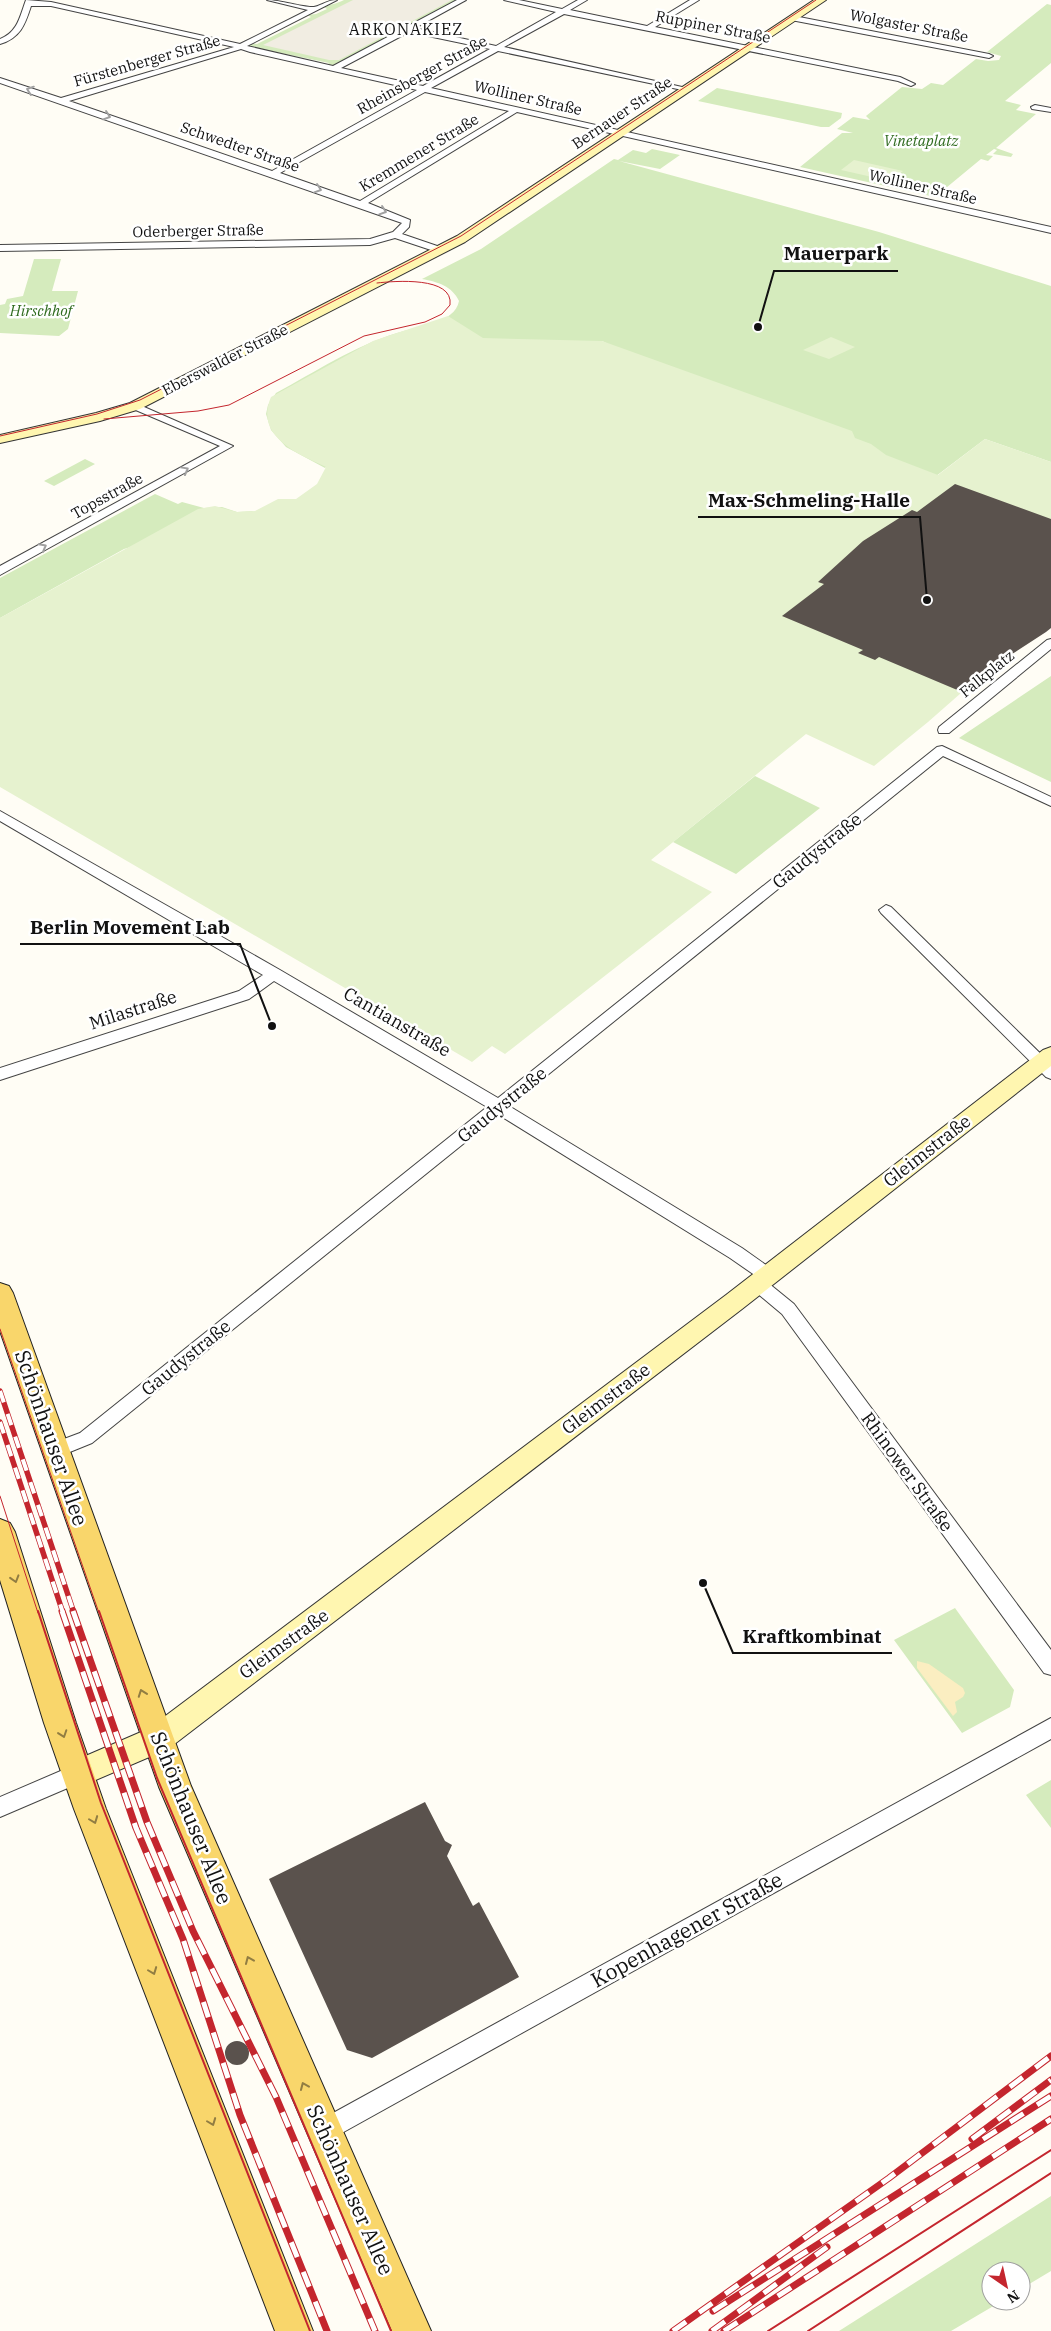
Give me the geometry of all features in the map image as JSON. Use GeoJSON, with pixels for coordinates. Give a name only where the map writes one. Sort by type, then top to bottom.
{"type":"FeatureCollection","features":[{"type":"Feature","properties":{"kind":"main road","name":"Bernauer Straße"},"geometry":{"type":"LineString","coordinates":[[440,250],[514,205],[820,0]]}},
{"type":"Feature","properties":{"kind":"main road","name":"Eberswalder Straße"},"geometry":{"type":"LineString","coordinates":[[0,439],[100,417],[135,406],[440,250]]}},
{"type":"Feature","properties":{"kind":"main road","name":"Gleimstraße"},"geometry":{"type":"LineString","coordinates":[[78,1774],[158,1739],[323,1616],[762,1279],[1048,1063]]}},
{"type":"Feature","properties":{"kind":"main road","name":"Schönhauser Allee"},"geometry":{"type":"LineString","coordinates":[[0,1292],[175,1787],[323,2131],[412,2331]]}},
{"type":"Feature","properties":{"kind":"main road"},"geometry":{"type":"LineString","coordinates":[[0,1532],[78,1774],[294,2331]]}},
{"type":"Feature","properties":{"kind":"street"},"geometry":{"type":"LineString","coordinates":[[271,0],[314,10],[333,0]]}},
{"type":"Feature","properties":{"kind":"street"},"geometry":{"type":"LineString","coordinates":[[336,68],[462,0]]}},
{"type":"Feature","properties":{"kind":"street","name":"Ruppiner Straße"},"geometry":{"type":"LineString","coordinates":[[508,0],[900,79],[911,84]]}},
{"type":"Feature","properties":{"kind":"street","name":"Rheinsberger Straße"},"geometry":{"type":"LineString","coordinates":[[274,173],[583,0]]}},
{"type":"Feature","properties":{"kind":"street"},"geometry":{"type":"LineString","coordinates":[[647,29],[696,0]]}},
{"type":"Feature","properties":{"kind":"street"},"geometry":{"type":"LineString","coordinates":[[0,42],[12,38],[19,32],[29,2]]}},
{"type":"Feature","properties":{"kind":"street","name":"Wolliner Straße"},"geometry":{"type":"LineString","coordinates":[[29,2],[51,4],[240,46],[1051,230]]}},
{"type":"Feature","properties":{"kind":"street","name":"Fürstenberger Straße"},"geometry":{"type":"LineString","coordinates":[[60,100],[234,50],[314,10]]}},
{"type":"Feature","properties":{"kind":"street","name":"Wolgaster Straße"},"geometry":{"type":"LineString","coordinates":[[794,18],[989,56]]}},
{"type":"Feature","properties":{"kind":"street"},"geometry":{"type":"LineString","coordinates":[[408,29],[687,89]]}},
{"type":"Feature","properties":{"kind":"street","name":"Schwedter Straße"},"geometry":{"type":"LineString","coordinates":[[0,80],[404,219],[407,222],[406,226],[395,235]]}},
{"type":"Feature","properties":{"kind":"street"},"geometry":{"type":"LineString","coordinates":[[1036,107],[1051,110]]}},
{"type":"Feature","properties":{"kind":"street","name":"Kremmener Straße"},"geometry":{"type":"LineString","coordinates":[[361,204],[517,109]]}},
{"type":"Feature","properties":{"kind":"street"},"geometry":{"type":"LineString","coordinates":[[395,235],[440,250]]}},
{"type":"Feature","properties":{"kind":"street","name":"Oderberger Straße"},"geometry":{"type":"LineString","coordinates":[[0,248],[370,242],[395,235]]}},
{"type":"Feature","properties":{"kind":"street"},"geometry":{"type":"LineString","coordinates":[[135,406],[228,446]]}},
{"type":"Feature","properties":{"kind":"street","name":"Topsstraße"},"geometry":{"type":"LineString","coordinates":[[0,571],[228,446]]}},
{"type":"Feature","properties":{"kind":"street","name":"Falkplatz"},"geometry":{"type":"LineString","coordinates":[[944,730],[1051,642]]}},
{"type":"Feature","properties":{"kind":"street","name":"Gaudystraße"},"geometry":{"type":"LineString","coordinates":[[55,1450],[86,1438],[942,750],[1051,802]]}},
{"type":"Feature","properties":{"kind":"street","name":"Cantianstraße"},"geometry":{"type":"LineString","coordinates":[[0,815],[114,883],[275,974],[499,1107],[736,1252],[762,1279]]}},
{"type":"Feature","properties":{"kind":"street"},"geometry":{"type":"LineString","coordinates":[[886,910],[1048,1063]]}},
{"type":"Feature","properties":{"kind":"street","name":"Milastraße"},"geometry":{"type":"LineString","coordinates":[[0,1074],[244,995],[275,974]]}},
{"type":"Feature","properties":{"kind":"street","name":"Rhinower Straße"},"geometry":{"type":"LineString","coordinates":[[762,1279],[788,1309],[1051,1666]]}},
{"type":"Feature","properties":{"kind":"street","name":"Kopenhagener Straße"},"geometry":{"type":"LineString","coordinates":[[323,2131],[1051,1728]]}},
{"type":"Feature","properties":{"kind":"street"},"geometry":{"type":"LineString","coordinates":[[0,1807],[78,1774]]}},
{"type":"Feature","properties":{"kind":"green space"},"geometry":{"type":"Polygon","coordinates":[[[344,0],[458,0],[332,66],[327,65],[329,63],[247,46],[252,43],[257,44],[311,17],[307,15],[316,14],[327,9],[324,7],[344,0]]]}},
{"type":"Feature","properties":{"kind":"green space","name":"Vinetaplatz"},"geometry":{"type":"Polygon","coordinates":[[[1047,4],[1051,5],[1051,63],[1005,101],[1021,105],[1016,110],[1036,114],[996,148],[1013,154],[1011,157],[993,154],[997,150],[994,149],[986,155],[993,156],[988,161],[981,159],[935,197],[800,167],[842,133],[853,133],[837,129],[853,117],[870,120],[866,116],[902,87],[922,89],[931,83],[943,85],[976,59],[999,60],[1001,56],[987,52],[1047,4]]]}},
{"type":"Feature","properties":{"kind":"green space"},"geometry":{"type":"Polygon","coordinates":[[[717,88],[842,113],[841,118],[829,127],[821,127],[698,101],[717,88]]]}},
{"type":"Feature","properties":{"kind":"green space"},"geometry":{"type":"Polygon","coordinates":[[[652,149],[680,155],[660,169],[619,161],[879,232],[1051,286],[1051,462],[985,439],[911,495],[602,341],[590,342],[335,458],[325,468],[286,447],[271,430],[266,414],[268,405],[276,393],[365,345],[381,338],[442,320],[456,309],[459,301],[453,292],[444,286],[422,279],[481,249],[614,159],[618,160],[633,150],[646,153],[652,149]]]}},
{"type":"Feature","properties":{"kind":"green space"},"geometry":{"type":"Polygon","coordinates":[[[854,160],[903,171],[890,181],[841,170],[854,160]]]}},
{"type":"Feature","properties":{"kind":"green space","name":"Hirschhof"},"geometry":{"type":"Polygon","coordinates":[[[34,259],[61,259],[52,291],[78,291],[68,329],[59,336],[0,333],[0,305],[5,304],[7,299],[23,296],[34,259]]]}},
{"type":"Feature","properties":{"kind":"green space"},"geometry":{"type":"Polygon","coordinates":[[[448,316],[483,338],[602,341],[852,431],[855,438],[871,444],[886,455],[938,475],[985,439],[1051,462],[1051,614],[928,722],[874,766],[806,734],[651,860],[712,892],[505,1054],[492,1046],[472,1062],[0,787],[0,618],[198,509],[215,506],[237,512],[255,511],[278,499],[296,499],[317,484],[326,467],[291,449],[273,433],[268,423],[267,411],[271,397],[373,341],[448,316]]]}},
{"type":"Feature","properties":{"kind":"green space"},"geometry":{"type":"Polygon","coordinates":[[[831,337],[855,347],[829,359],[803,350],[831,337]]]}},
{"type":"Feature","properties":{"kind":"green space"},"geometry":{"type":"Polygon","coordinates":[[[85,459],[95,464],[54,486],[44,481],[85,459]]]}},
{"type":"Feature","properties":{"kind":"green space"},"geometry":{"type":"Polygon","coordinates":[[[155,494],[178,504],[182,502],[204,508],[222,507],[237,512],[255,511],[124,549],[0,618],[0,578],[155,494]]]}},
{"type":"Feature","properties":{"kind":"green space"},"geometry":{"type":"Polygon","coordinates":[[[1051,676],[1051,782],[959,738],[1051,676]]]}},
{"type":"Feature","properties":{"kind":"green space"},"geometry":{"type":"Polygon","coordinates":[[[755,776],[820,808],[736,874],[673,842],[755,776]]]}},
{"type":"Feature","properties":{"kind":"green space"},"geometry":{"type":"Polygon","coordinates":[[[955,1608],[1014,1690],[1010,1707],[962,1733],[894,1640],[955,1608]]]}},
{"type":"Feature","properties":{"kind":"green space"},"geometry":{"type":"Polygon","coordinates":[[[1051,1780],[1051,1828],[1026,1795],[1051,1780]]]}},
{"type":"Feature","properties":{"kind":"green space"},"geometry":{"type":"Polygon","coordinates":[[[1051,2196],[1051,2271],[1031,2283],[1031,2261],[981,2261],[981,2311],[985,2311],[951,2331],[839,2331],[1051,2196]]]}},
{"type":"Feature","properties":{"kind":"sand"},"geometry":{"type":"Polygon","coordinates":[[[917,1661],[929,1664],[963,1688],[965,1693],[963,1697],[955,1702],[957,1712],[953,1716],[917,1668],[917,1661]]]}},
{"type":"Feature","properties":{"kind":"shaded area"},"geometry":{"type":"Polygon","coordinates":[[[353,0],[452,0],[339,60],[329,60],[263,45],[353,0]]]}},
{"type":"Feature","properties":{"kind":"building"},"geometry":{"type":"Polygon","coordinates":[[[955,484],[1051,519],[1051,628],[1046,632],[1006,658],[1002,657],[962,692],[879,657],[875,660],[858,653],[863,650],[782,616],[824,584],[818,582],[863,541],[912,510],[917,512],[955,484]]]}},
{"type":"Feature","properties":{"kind":"building"},"geometry":{"type":"Polygon","coordinates":[[[425,1802],[445,1841],[452,1845],[447,1856],[473,1906],[479,1902],[519,1977],[372,2058],[347,2050],[269,1879],[425,1802]]]}},
{"type":"Feature","properties":{"kind":"building"},"geometry":{"type":"Polygon","coordinates":[[[237,2041],[246,2044],[249,2053],[246,2062],[237,2065],[228,2062],[225,2053],[228,2044],[237,2041]]]}},
{"type":"Feature","properties":{"kind":"tram line"},"geometry":{"type":"LineString","coordinates":[[0,436],[97,414],[140,400],[461,236],[816,0]]}},
{"type":"Feature","properties":{"kind":"tram line"},"geometry":{"type":"LineString","coordinates":[[104,419],[198,411],[229,405],[364,336],[425,322],[442,314],[450,305],[449,296],[443,289],[433,285],[409,281],[377,283]]}},
{"type":"Feature","properties":{"kind":"tram line"},"geometry":{"type":"LineString","coordinates":[[0,1329],[99,1613]]}},
{"type":"Feature","properties":{"kind":"tram line"},"geometry":{"type":"LineString","coordinates":[[0,1496],[38,1613]]}},
{"type":"Feature","properties":{"kind":"tram line"},"geometry":{"type":"LineString","coordinates":[[38,1611],[101,1803],[310,2331]]}},
{"type":"Feature","properties":{"kind":"tram line"},"geometry":{"type":"LineString","coordinates":[[99,1611],[157,1778],[391,2331]]}},
{"type":"Feature","properties":{"kind":"tram line"},"geometry":{"type":"LineString","coordinates":[[768,2331],[1051,2150]]}},
{"type":"Feature","properties":{"kind":"tram line"},"geometry":{"type":"LineString","coordinates":[[808,2331],[1051,2173]]}},
{"type":"Feature","properties":{"kind":"railway"},"geometry":{"type":"LineString","coordinates":[[0,1391],[74,1613]]}},
{"type":"Feature","properties":{"kind":"railway"},"geometry":{"type":"LineString","coordinates":[[0,1422],[63,1613]]}},
{"type":"Feature","properties":{"kind":"railway"},"geometry":{"type":"LineString","coordinates":[[62,1611],[136,1828],[183,1939],[240,2115],[327,2331]]}},
{"type":"Feature","properties":{"kind":"railway"},"geometry":{"type":"LineString","coordinates":[[73,1611],[147,1822],[193,1931],[276,2097],[375,2331]]}},
{"type":"Feature","properties":{"kind":"railway"},"geometry":{"type":"LineString","coordinates":[[673,2331],[889,2178],[1051,2056]]}},
{"type":"Feature","properties":{"kind":"railway"},"geometry":{"type":"LineString","coordinates":[[972,2139],[1051,2080]]}},
{"type":"Feature","properties":{"kind":"railway"},"geometry":{"type":"LineString","coordinates":[[713,2311],[1051,2096]]}},
{"type":"Feature","properties":{"kind":"railway"},"geometry":{"type":"LineString","coordinates":[[724,2331],[1051,2119]]}},
{"type":"Feature","properties":{"kind":"railway"},"geometry":{"type":"LineString","coordinates":[[712,2331],[827,2247]]}},
{"type":"Feature","properties":{"kind":"place","name":"Mauerpark"},"geometry":{"type":"Point","coordinates":[758,327]}},
{"type":"Feature","properties":{"kind":"place","name":"Max-Schmeling-Halle"},"geometry":{"type":"Point","coordinates":[927,600]}},
{"type":"Feature","properties":{"kind":"place","name":"Berlin Movement Lab"},"geometry":{"type":"Point","coordinates":[272,1026]}},
{"type":"Feature","properties":{"kind":"place","name":"Kraftkombinat"},"geometry":{"type":"Point","coordinates":[703,1583]}},
{"type":"Feature","properties":{"kind":"district","name":"ARKONAKIEZ"},"geometry":{"type":"Point","coordinates":[406,29]}}]}
